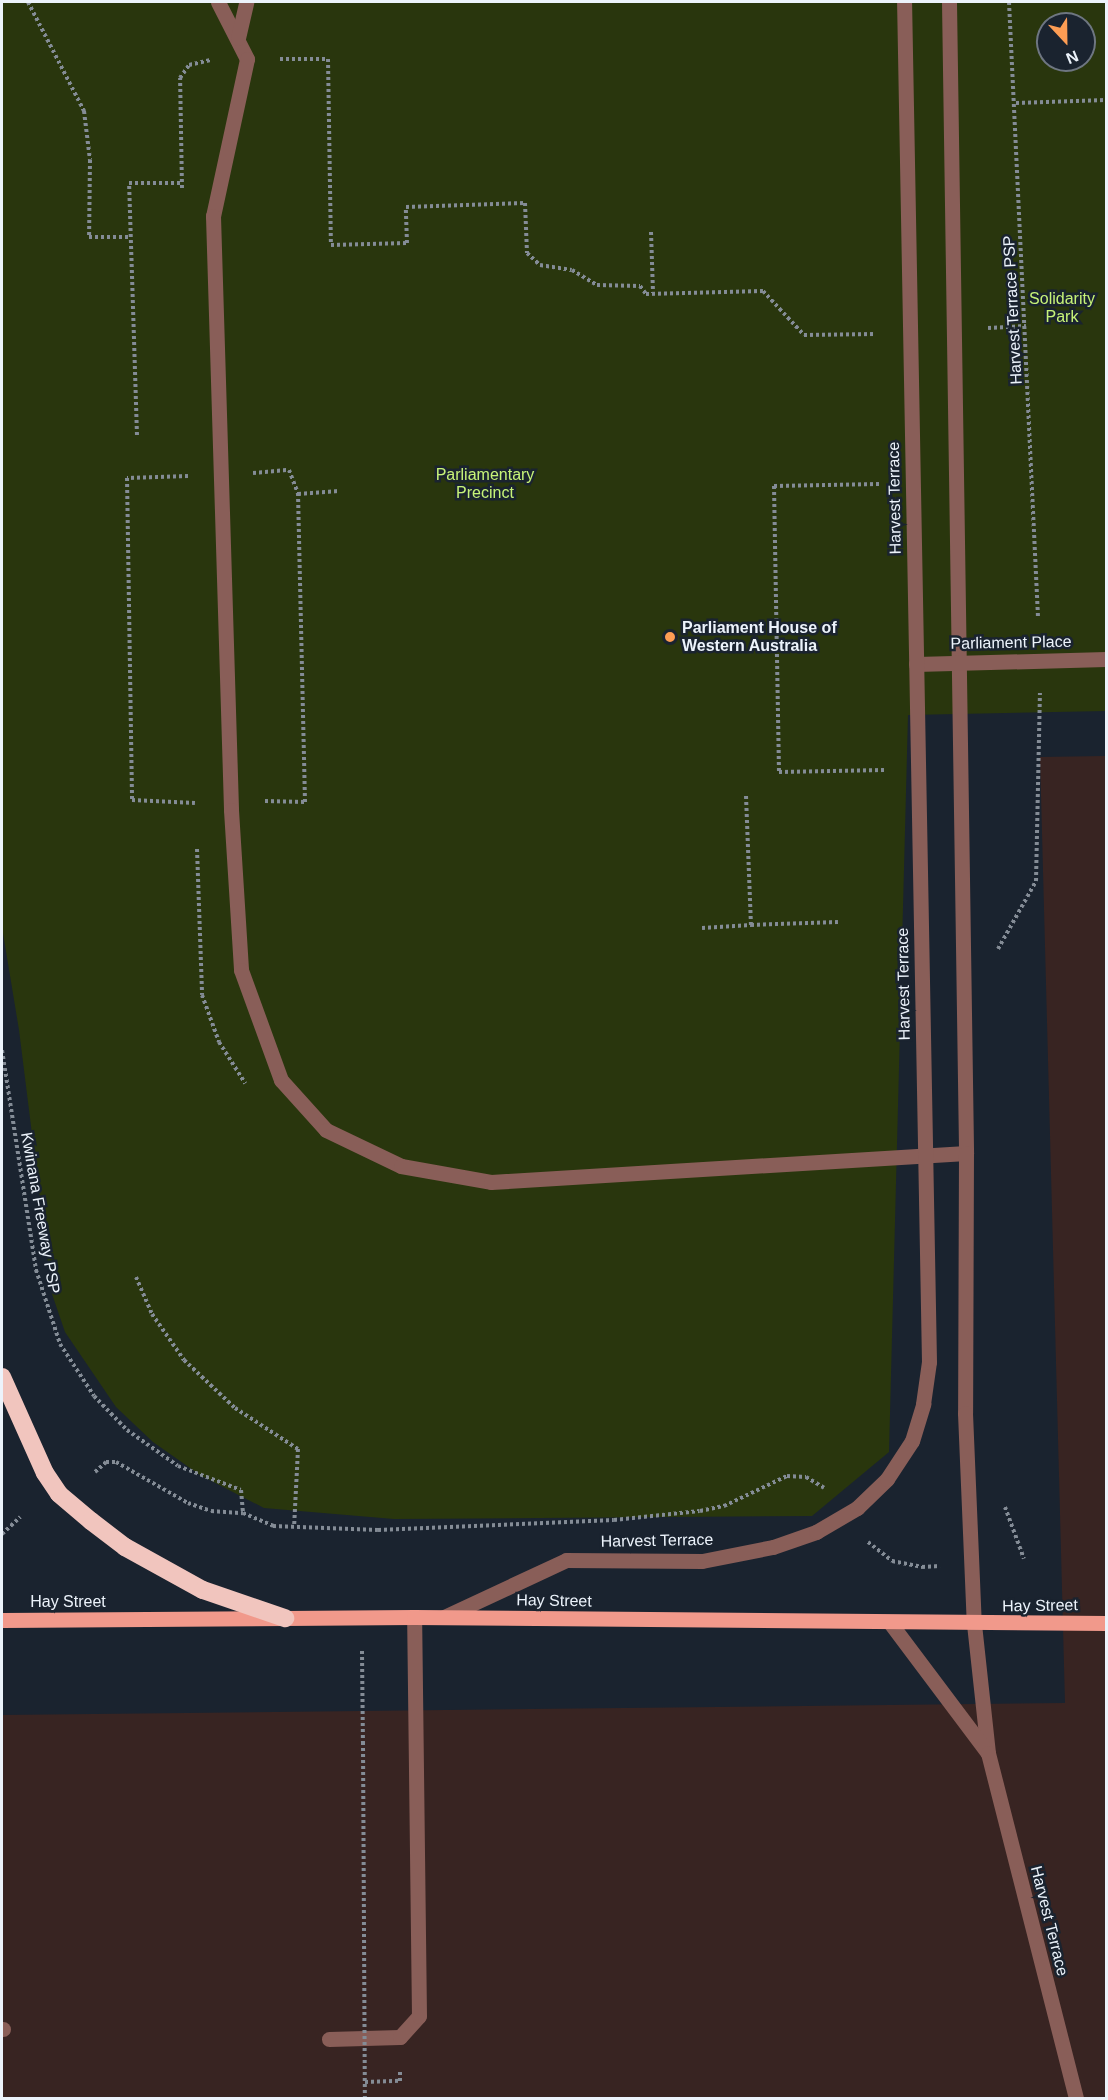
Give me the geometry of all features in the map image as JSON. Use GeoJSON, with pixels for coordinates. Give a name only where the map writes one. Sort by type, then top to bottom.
{"type":"FeatureCollection","features":[{"type":"Feature","properties":{"kind":"highway"},"geometry":{"type":"LineString","coordinates":[[2,1377],[45,1473],[59,1494],[125,1547],[202,1590],[285,1618]]}},
{"type":"Feature","properties":{"kind":"main road","name":"Hay Street"},"geometry":{"type":"LineString","coordinates":[[2,1620],[444,1617],[891,1624],[1107,1623]]}},
{"type":"Feature","properties":{"kind":"street"},"geometry":{"type":"LineString","coordinates":[[218,2],[247,59],[213,216],[231,806],[242,970],[281,1080],[326,1130],[401,1166],[491,1182],[966,1153]]}},
{"type":"Feature","properties":{"kind":"street"},"geometry":{"type":"LineString","coordinates":[[238,38],[246,2]]}},
{"type":"Feature","properties":{"kind":"street","name":"Harvest Terrace"},"geometry":{"type":"LineString","coordinates":[[444,1617],[566,1560],[702,1561],[773,1547],[831,1525],[873,1494],[912,1441],[923,1404],[929,1362],[904,2]]}},
{"type":"Feature","properties":{"kind":"street","name":"Harvest Terrace"},"geometry":{"type":"LineString","coordinates":[[949,2],[966,1153],[965,1413],[974,1624],[988,1753],[1076,2098]]}},
{"type":"Feature","properties":{"kind":"street","name":"Parliament Place"},"geometry":{"type":"LineString","coordinates":[[916,664],[1107,659]]}},
{"type":"Feature","properties":{"kind":"street"},"geometry":{"type":"LineString","coordinates":[[329,2039],[400,2037],[419,2016],[414,1617]]}},
{"type":"Feature","properties":{"kind":"street","name":"Harvest Terrace"},"geometry":{"type":"LineString","coordinates":[[891,1624],[988,1753]]}},
{"type":"Feature","properties":{"kind":"path"},"geometry":{"type":"LineString","coordinates":[[28,2],[84,111],[90,160],[89,237],[130,237]]}},
{"type":"Feature","properties":{"kind":"path","name":"Harvest Terrace PSP"},"geometry":{"type":"LineString","coordinates":[[1009,2],[1016,103],[1038,617]]}},
{"type":"Feature","properties":{"kind":"path"},"geometry":{"type":"LineString","coordinates":[[279,59],[328,59],[331,245],[407,243],[406,207],[525,203],[527,253],[540,265],[573,270],[597,285],[640,286],[646,294],[763,291],[804,335],[827,337]]}},
{"type":"Feature","properties":{"kind":"path"},"geometry":{"type":"LineString","coordinates":[[1016,103],[1107,100]]}},
{"type":"Feature","properties":{"kind":"path"},"geometry":{"type":"LineString","coordinates":[[137,435],[129,183],[182,183]]}},
{"type":"Feature","properties":{"kind":"path"},"geometry":{"type":"LineString","coordinates":[[651,232],[653,293]]}},
{"type":"Feature","properties":{"kind":"path"},"geometry":{"type":"LineString","coordinates":[[884,484],[774,486],[779,772],[892,769]]}},
{"type":"Feature","properties":{"kind":"path"},"geometry":{"type":"LineString","coordinates":[[195,801],[231,806],[305,802],[298,494],[339,491]]}},
{"type":"Feature","properties":{"kind":"path"},"geometry":{"type":"LineString","coordinates":[[1036,880],[1040,691]]}},
{"type":"Feature","properties":{"kind":"path"},"geometry":{"type":"LineString","coordinates":[[746,796],[751,925]]}},
{"type":"Feature","properties":{"kind":"path"},"geometry":{"type":"LineString","coordinates":[[702,928],[838,922]]}},
{"type":"Feature","properties":{"kind":"path","name":"Kwinana Freeway PSP"},"geometry":{"type":"LineString","coordinates":[[2,1050],[36,1270],[60,1344],[89,1390],[127,1430],[178,1466],[242,1490],[243,1513]]}},
{"type":"Feature","properties":{"kind":"path"},"geometry":{"type":"LineString","coordinates":[[136,1277],[152,1314],[184,1360],[235,1408],[298,1449],[294,1527]]}},
{"type":"Feature","properties":{"kind":"path"},"geometry":{"type":"LineString","coordinates":[[95,1472],[106,1462],[116,1462],[188,1503],[211,1511],[243,1513],[273,1526],[378,1530],[614,1520],[689,1512],[724,1506],[787,1476],[806,1476],[828,1493]]}},
{"type":"Feature","properties":{"kind":"path"},"geometry":{"type":"LineString","coordinates":[[2,1534],[20,1518]]}},
{"type":"Feature","properties":{"kind":"path"},"geometry":{"type":"LineString","coordinates":[[865,1540],[898,1563],[922,1568],[946,1565]]}},
{"type":"Feature","properties":{"kind":"path"},"geometry":{"type":"LineString","coordinates":[[362,1617],[365,2098]]}},
{"type":"Feature","properties":{"kind":"shaded area"},"geometry":{"type":"Polygon","coordinates":[[[1106,756],[1106,2098],[2,2098],[2,1715],[1065,1703],[1040,757],[1106,756]]]}},
{"type":"Feature","properties":{"kind":"green space","name":"Parliamentary Precinct"},"geometry":{"type":"Polygon","coordinates":[[[2,2],[1106,2],[1106,711],[908,715],[901,984],[909,985],[910,1024],[900,1029],[889,1452],[812,1516],[394,1519],[264,1508],[200,1475],[153,1442],[116,1407],[65,1332],[52,1294],[19,1030],[2,927],[2,2]]]}},
{"type":"Feature","properties":{"kind":"place","name":"Parliament House of Western Australia"},"geometry":{"type":"Point","coordinates":[670,637]}},
{"type":"Feature","properties":{"kind":"park label","name":"Solidarity Park"},"geometry":{"type":"Point","coordinates":[1062,308]}}]}
